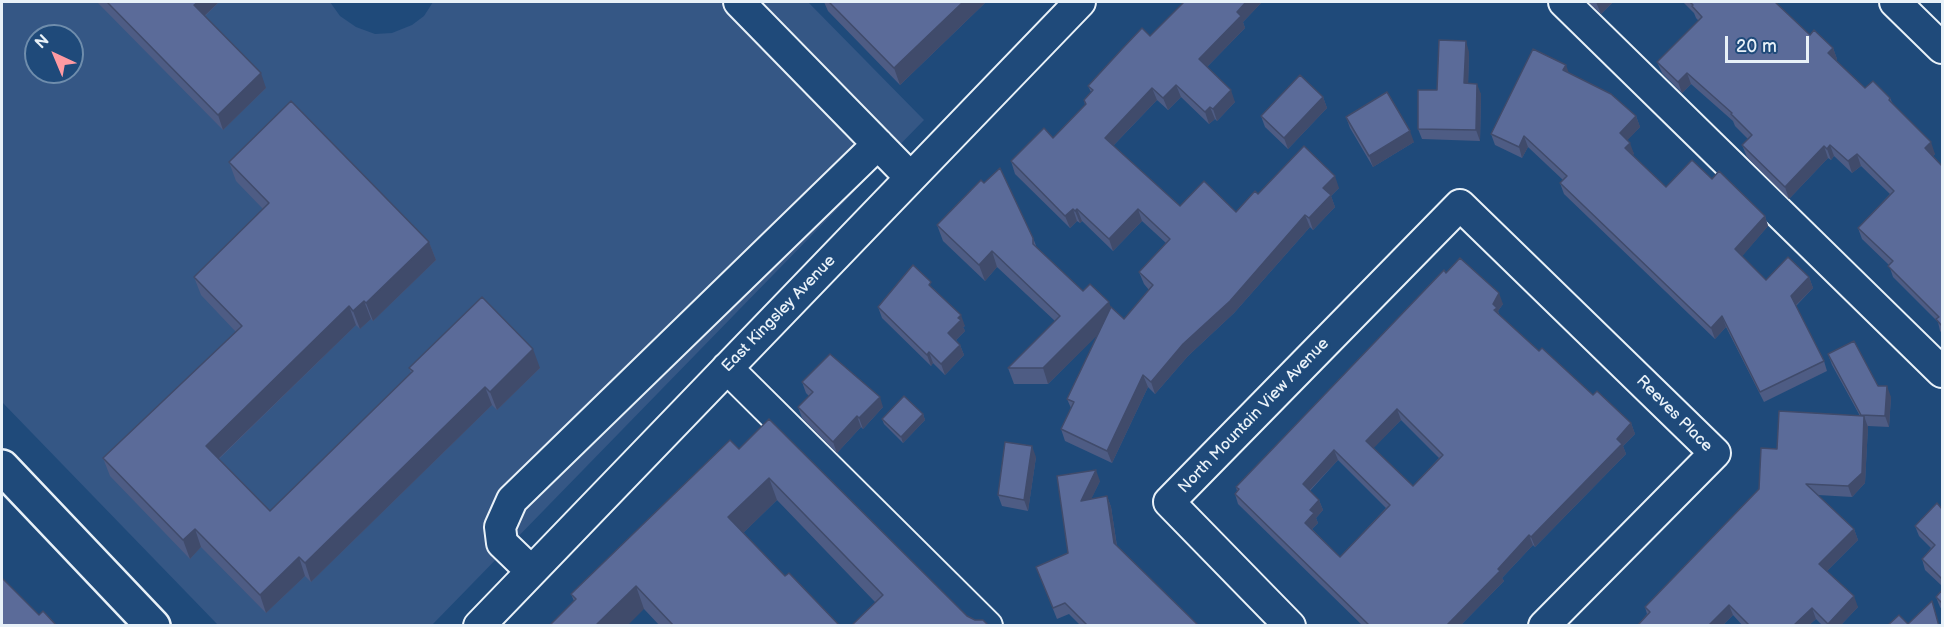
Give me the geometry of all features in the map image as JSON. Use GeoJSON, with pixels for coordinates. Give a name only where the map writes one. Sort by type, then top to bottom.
{"type":"FeatureCollection","features":[{"type":"Feature","properties":{"kind":"main road"},"geometry":{"type":"LineString","coordinates":[[2,467],[153,626]]}},
{"type":"Feature","properties":{"kind":"street"},"geometry":{"type":"LineString","coordinates":[[740,2],[910,177]]}},
{"type":"Feature","properties":{"kind":"street","name":"East Kingsley Avenue"},"geometry":{"type":"LineString","coordinates":[[478,626],[1080,2]]}},
{"type":"Feature","properties":{"kind":"street"},"geometry":{"type":"LineString","coordinates":[[1564,2],[1942,372]]}},
{"type":"Feature","properties":{"kind":"street"},"geometry":{"type":"LineString","coordinates":[[1895,2],[1942,48]]}},
{"type":"Feature","properties":{"kind":"street"},"geometry":{"type":"LineString","coordinates":[[531,571],[502,543],[500,527],[512,500],[878,144]]}},
{"type":"Feature","properties":{"kind":"street","name":"North Mountain View Avenue"},"geometry":{"type":"LineString","coordinates":[[1290,626],[1169,502],[1460,205]]}},
{"type":"Feature","properties":{"kind":"street","name":"Reeves Place"},"geometry":{"type":"LineString","coordinates":[[1460,205],[1715,453],[1544,626]]}},
{"type":"Feature","properties":{"kind":"street"},"geometry":{"type":"LineString","coordinates":[[727,368],[987,626]]}},
{"type":"Feature","properties":{"kind":"shaded area"},"geometry":{"type":"Polygon","coordinates":[[[2,2],[330,2],[340,16],[356,27],[375,34],[392,33],[412,25],[424,16],[433,2],[808,2],[924,120],[432,625],[218,625],[2,402],[2,2]]]}},
{"type":"Feature","properties":{"kind":"building"},"geometry":{"type":"Polygon","coordinates":[[[107,2],[198,2],[194,5],[261,73],[218,115],[107,2]]]}},
{"type":"Feature","properties":{"kind":"building"},"geometry":{"type":"Polygon","coordinates":[[[829,2],[963,2],[894,68],[829,2]]]}},
{"type":"Feature","properties":{"kind":"building"},"geometry":{"type":"Polygon","coordinates":[[[1184,2],[1246,2],[1237,12],[1241,16],[1199,59],[1231,90],[1213,109],[1210,107],[1205,112],[1176,85],[1163,98],[1152,88],[1105,138],[1180,206],[1204,181],[1236,212],[1255,191],[1258,194],[1304,146],[1335,176],[1323,188],[1331,195],[1309,218],[1305,215],[1230,301],[1183,344],[1151,382],[1143,375],[1107,451],[1061,429],[1074,402],[1067,399],[1111,307],[1124,319],[1153,285],[1139,272],[1170,239],[1138,209],[1109,239],[1077,209],[1075,211],[1073,209],[1065,216],[1011,161],[1044,128],[1053,138],[1086,104],[1084,100],[1093,90],[1088,86],[1142,28],[1150,36],[1184,2]]]}},
{"type":"Feature","properties":{"kind":"building"},"geometry":{"type":"Polygon","coordinates":[[[1690,2],[1775,2],[1810,35],[1814,30],[1833,48],[1828,53],[1865,88],[1873,81],[1931,142],[1925,148],[1942,166],[1942,326],[1936,319],[1939,317],[1888,266],[1893,261],[1858,228],[1894,191],[1857,154],[1848,161],[1830,145],[1827,149],[1824,146],[1785,187],[1742,145],[1752,135],[1732,113],[1687,73],[1678,82],[1657,62],[1702,17],[1690,2]]]}},
{"type":"Feature","properties":{"kind":"building"},"geometry":{"type":"Polygon","coordinates":[[[1439,40],[1466,41],[1464,83],[1477,84],[1476,130],[1418,129],[1418,90],[1437,90],[1439,40]]]}},
{"type":"Feature","properties":{"kind":"building"},"geometry":{"type":"Polygon","coordinates":[[[1533,49],[1566,65],[1563,70],[1611,94],[1636,116],[1620,133],[1630,143],[1625,148],[1666,187],[1692,160],[1712,179],[1719,171],[1765,216],[1735,249],[1766,280],[1788,257],[1809,277],[1791,296],[1824,361],[1760,392],[1722,316],[1711,328],[1560,183],[1567,176],[1524,136],[1519,147],[1491,134],[1533,49]]]}},
{"type":"Feature","properties":{"kind":"building"},"geometry":{"type":"Polygon","coordinates":[[[1300,75],[1323,97],[1284,138],[1261,116],[1300,75]]]}},
{"type":"Feature","properties":{"kind":"building"},"geometry":{"type":"Polygon","coordinates":[[[1387,92],[1410,131],[1369,156],[1346,117],[1387,92]]]}},
{"type":"Feature","properties":{"kind":"building"},"geometry":{"type":"Polygon","coordinates":[[[291,101],[429,242],[366,303],[364,301],[353,311],[349,306],[206,446],[270,511],[413,371],[409,368],[482,297],[533,349],[490,392],[485,387],[305,563],[299,557],[260,595],[195,529],[183,540],[103,458],[242,326],[194,277],[269,203],[229,162],[291,101]]]}},
{"type":"Feature","properties":{"kind":"building"},"geometry":{"type":"Polygon","coordinates":[[[1000,168],[1033,238],[1033,244],[1083,291],[1090,284],[1109,302],[1043,368],[1008,368],[1060,316],[992,251],[979,265],[937,225],[981,180],[984,183],[1000,168]]]}},
{"type":"Feature","properties":{"kind":"building"},"geometry":{"type":"Polygon","coordinates":[[[1460,258],[1499,293],[1493,304],[1497,308],[1494,310],[1539,351],[1542,348],[1593,395],[1597,391],[1631,423],[1617,439],[1622,444],[1531,537],[1529,535],[1498,569],[1500,571],[1446,626],[1370,626],[1235,494],[1239,489],[1236,487],[1444,270],[1446,273],[1460,258]],[[1397,409],[1366,441],[1413,486],[1443,455],[1397,409]],[[1334,450],[1303,484],[1319,500],[1310,510],[1314,513],[1305,523],[1340,557],[1390,505],[1334,450]]]}},
{"type":"Feature","properties":{"kind":"building"},"geometry":{"type":"Polygon","coordinates":[[[913,265],[931,282],[929,285],[961,315],[958,318],[961,320],[948,333],[960,345],[941,364],[929,352],[927,355],[878,307],[913,265]]]}},
{"type":"Feature","properties":{"kind":"building"},"geometry":{"type":"Polygon","coordinates":[[[1854,341],[1878,386],[1887,386],[1885,416],[1861,415],[1828,354],[1854,341]]]}},
{"type":"Feature","properties":{"kind":"building"},"geometry":{"type":"Polygon","coordinates":[[[830,354],[880,397],[859,418],[857,416],[833,442],[798,407],[813,392],[802,382],[830,354]]]}},
{"type":"Feature","properties":{"kind":"building"},"geometry":{"type":"Polygon","coordinates":[[[904,396],[923,414],[901,437],[882,419],[904,396]]]}},
{"type":"Feature","properties":{"kind":"building"},"geometry":{"type":"Polygon","coordinates":[[[1779,411],[1864,416],[1862,473],[1848,486],[1806,484],[1854,529],[1819,564],[1854,596],[1828,624],[1812,608],[1793,626],[1750,626],[1729,605],[1708,626],[1637,626],[1650,612],[1645,607],[1759,489],[1761,448],[1777,449],[1779,411]]]}},
{"type":"Feature","properties":{"kind":"building"},"geometry":{"type":"Polygon","coordinates":[[[769,419],[967,616],[975,620],[983,620],[989,626],[851,626],[883,595],[769,478],[728,517],[785,576],[789,573],[840,626],[674,626],[636,586],[597,624],[599,626],[549,626],[576,599],[571,594],[730,440],[739,449],[769,419]]]}},
{"type":"Feature","properties":{"kind":"building"},"geometry":{"type":"Polygon","coordinates":[[[1005,442],[1032,446],[1024,500],[998,495],[1005,442]]]}},
{"type":"Feature","properties":{"kind":"building"},"geometry":{"type":"Polygon","coordinates":[[[1096,470],[1081,501],[1107,496],[1114,543],[1199,626],[1088,626],[1065,603],[1053,608],[1036,567],[1068,553],[1057,476],[1096,470]]]}},
{"type":"Feature","properties":{"kind":"building"},"geometry":{"type":"Polygon","coordinates":[[[1937,503],[1942,509],[1942,579],[1922,559],[1935,545],[1915,526],[1937,503]]]}},
{"type":"Feature","properties":{"kind":"building"},"geometry":{"type":"Polygon","coordinates":[[[2,578],[39,615],[43,611],[57,626],[2,626],[2,578]]]}},
{"type":"Feature","properties":{"kind":"building"},"geometry":{"type":"Polygon","coordinates":[[[1942,590],[1942,603],[1936,597],[1942,590]]]}},
{"type":"Feature","properties":{"kind":"building"},"geometry":{"type":"Polygon","coordinates":[[[1932,601],[1939,626],[1887,626],[1899,615],[1908,624],[1932,601]]]}}]}
